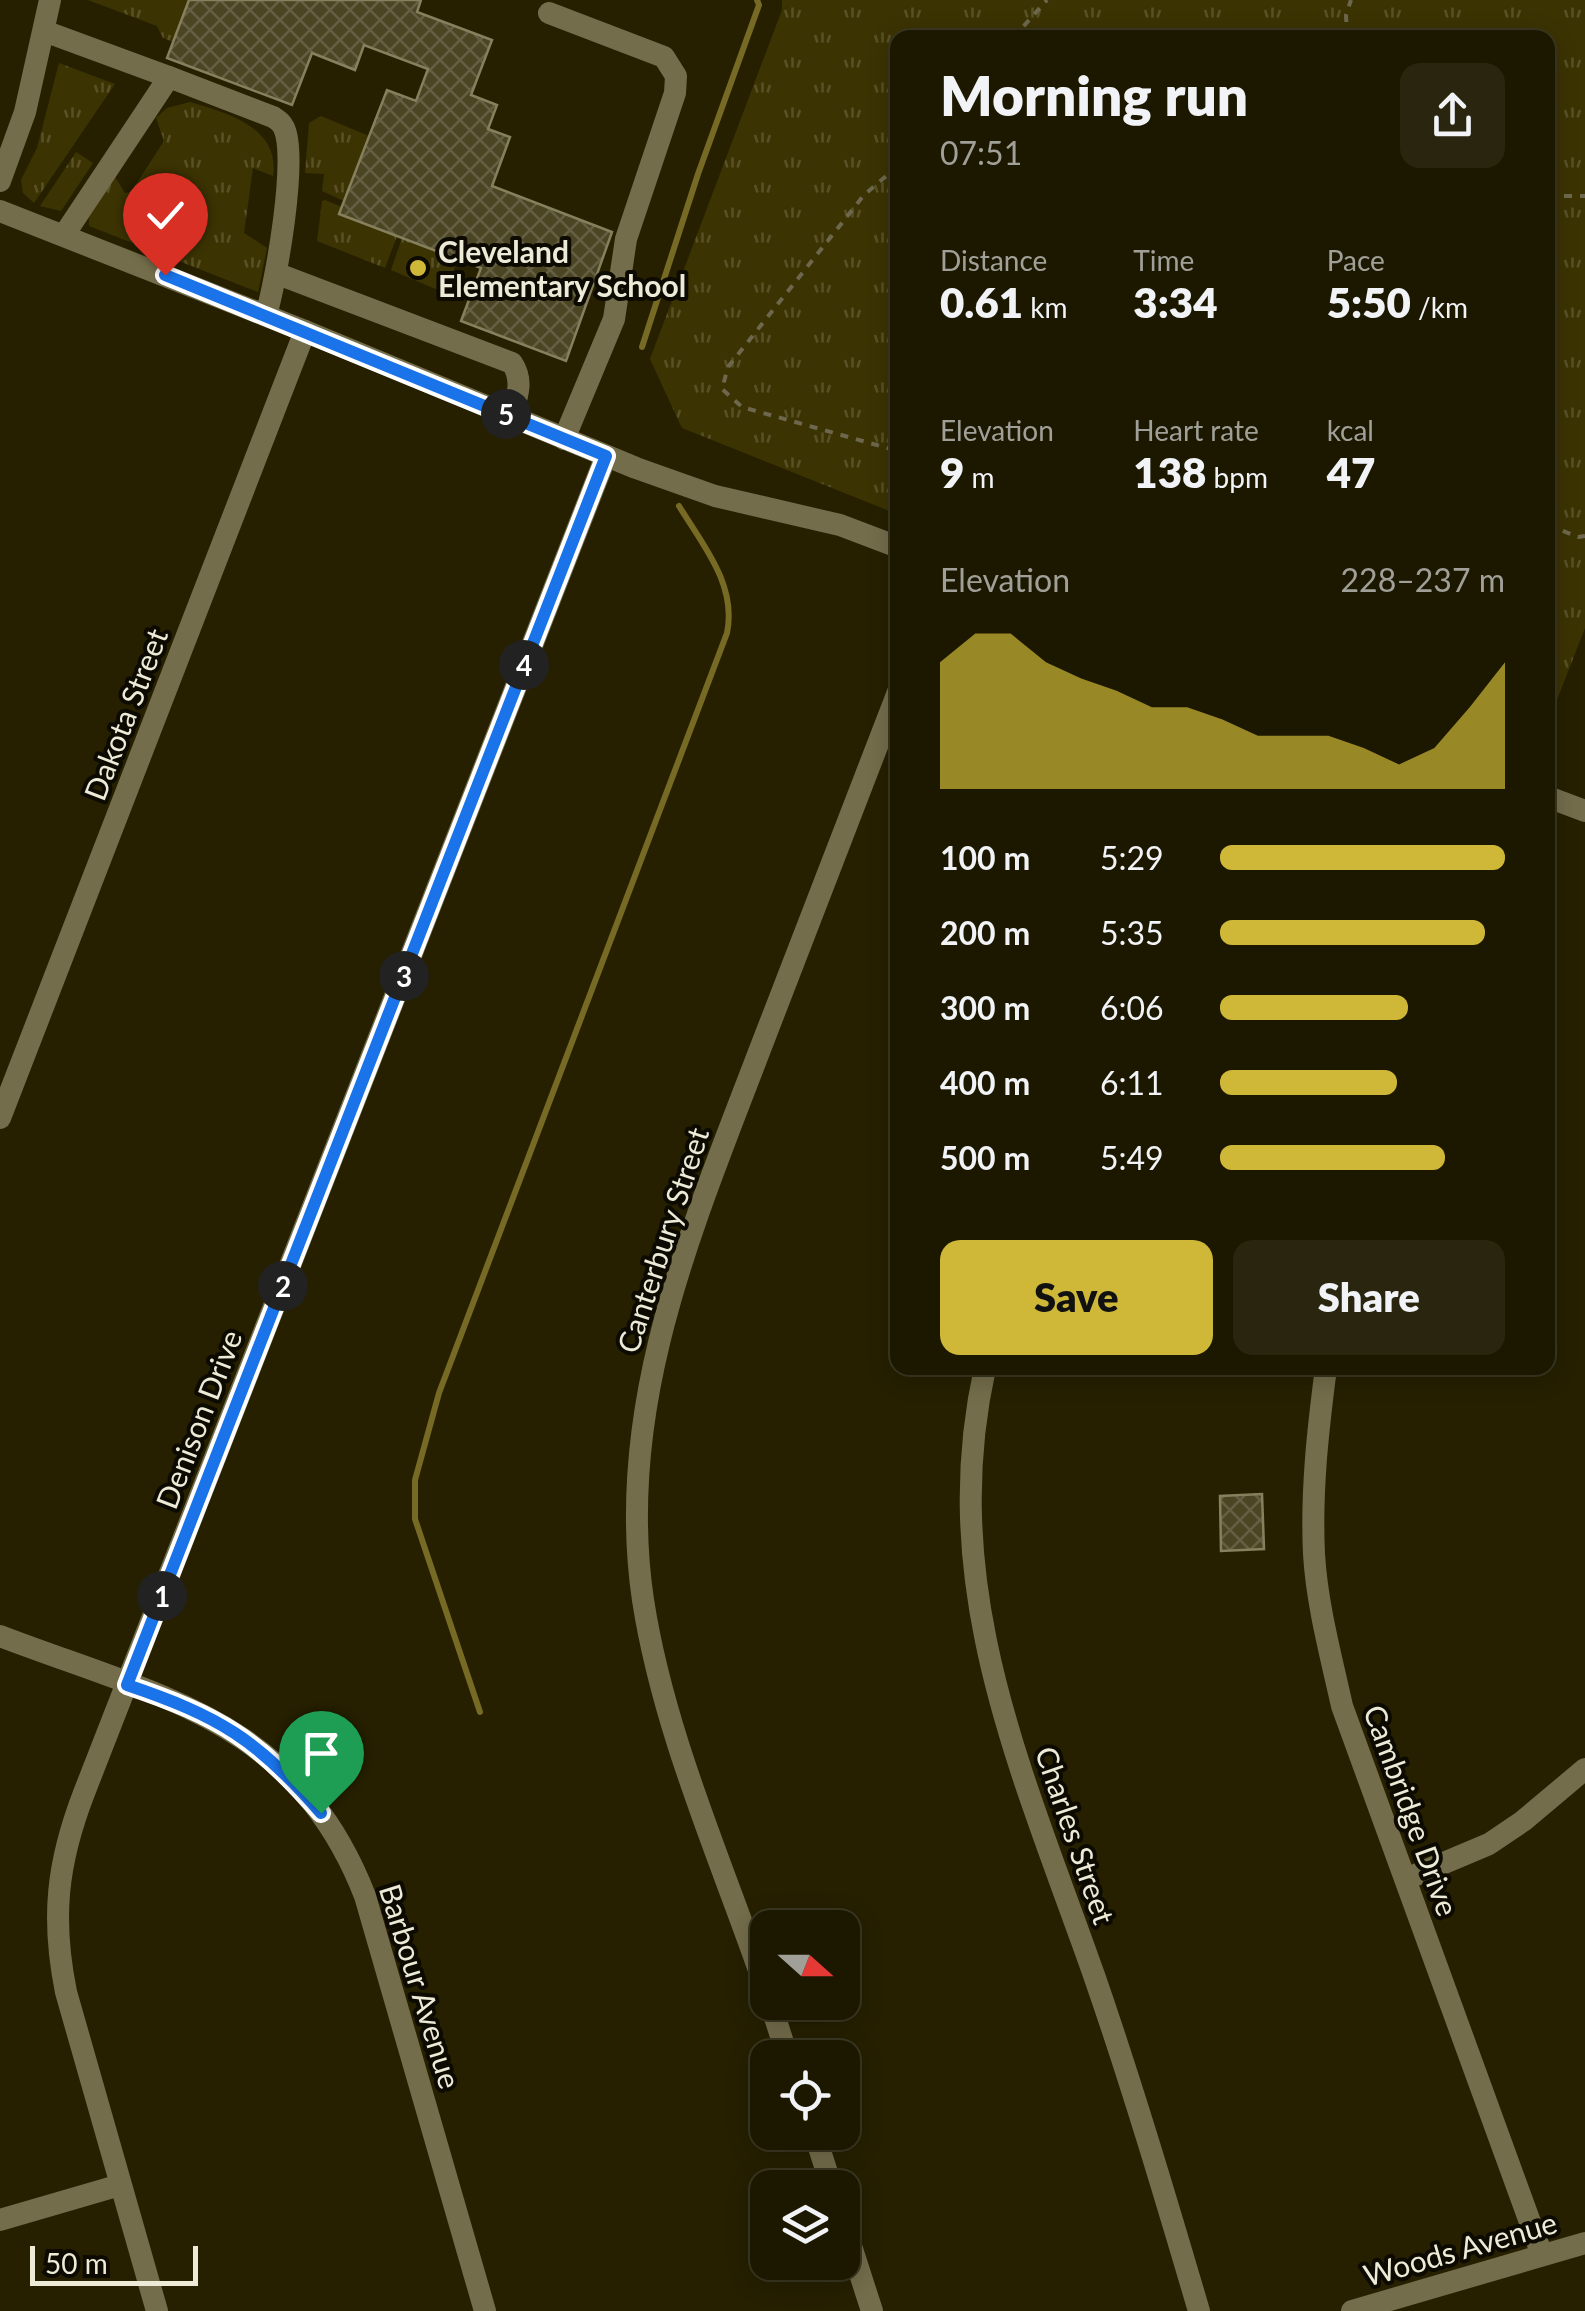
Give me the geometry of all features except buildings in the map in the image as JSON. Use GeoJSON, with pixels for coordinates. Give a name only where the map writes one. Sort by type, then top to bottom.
{"type":"FeatureCollection","features":[{"type":"Feature","properties":{"kind":"street"},"geometry":{"type":"LineString","coordinates":[[0,181],[25,112],[50,0]]}},
{"type":"Feature","properties":{"kind":"street"},"geometry":{"type":"LineString","coordinates":[[549,13],[664,57],[676,76],[675,93],[626,239],[614,319],[564,439]]}},
{"type":"Feature","properties":{"kind":"street"},"geometry":{"type":"LineString","coordinates":[[44,32],[273,116],[282,124],[287,166],[278,274],[266,316]]}},
{"type":"Feature","properties":{"kind":"street"},"geometry":{"type":"LineString","coordinates":[[64,235],[169,77]]}},
{"type":"Feature","properties":{"kind":"street"},"geometry":{"type":"LineString","coordinates":[[0,211],[694,490],[812,517],[890,545]]}},
{"type":"Feature","properties":{"kind":"street"},"geometry":{"type":"LineString","coordinates":[[278,274],[512,363],[520,385],[512,417]]}},
{"type":"Feature","properties":{"kind":"street","name":"Dakota Street"},"geometry":{"type":"LineString","coordinates":[[0,1118],[305,331]]}},
{"type":"Feature","properties":{"kind":"street","name":"Denison Drive"},"geometry":{"type":"LineString","coordinates":[[157,2311],[66,1992],[58,1953],[60,1865],[70,1829],[606,456]]}},
{"type":"Feature","properties":{"kind":"street","name":"Canterbury Street"},"geometry":{"type":"LineString","coordinates":[[750,1945],[685,1760],[651,1645],[638,1542],[642,1430],[650,1371],[678,1269],[890,713]]}},
{"type":"Feature","properties":{"kind":"street"},"geometry":{"type":"LineString","coordinates":[[1555,800],[1585,812]]}},
{"type":"Feature","properties":{"kind":"street","name":"Charles Street"},"geometry":{"type":"LineString","coordinates":[[984,1375],[970,1478],[969,1522],[984,1642],[999,1706],[1125,2068],[1199,2311]]}},
{"type":"Feature","properties":{"kind":"street","name":"Cambridge Drive"},"geometry":{"type":"LineString","coordinates":[[1325,1375],[1316,1449],[1314,1555],[1321,1612],[1342,1706],[1542,2255]]}},
{"type":"Feature","properties":{"kind":"street","name":"Barbour Avenue"},"geometry":{"type":"LineString","coordinates":[[0,1636],[200,1712],[262,1750],[321,1813],[364,1896],[485,2311]]}},
{"type":"Feature","properties":{"kind":"street"},"geometry":{"type":"LineString","coordinates":[[1406,1879],[1489,1844],[1585,1769]]}},
{"type":"Feature","properties":{"kind":"street"},"geometry":{"type":"LineString","coordinates":[[0,2220],[120,2184]]}},
{"type":"Feature","properties":{"kind":"street","name":"Woods Avenue"},"geometry":{"type":"LineString","coordinates":[[1352,2311],[1585,2242]]}},
{"type":"Feature","properties":{"kind":"street"},"geometry":{"type":"LineString","coordinates":[[860,2274],[872,2311]]}},
{"type":"Feature","properties":{"kind":"path"},"geometry":{"type":"LineString","coordinates":[[1021,30],[1047,0]]}},
{"type":"Feature","properties":{"kind":"path"},"geometry":{"type":"LineString","coordinates":[[1347,30],[1351,0]]}},
{"type":"Feature","properties":{"kind":"path"},"geometry":{"type":"LineString","coordinates":[[890,173],[864,195],[740,352],[728,368],[722,388],[742,407],[890,449]]}},
{"type":"Feature","properties":{"kind":"path"},"geometry":{"type":"LineString","coordinates":[[1555,196],[1585,196]]}},
{"type":"Feature","properties":{"kind":"path"},"geometry":{"type":"LineString","coordinates":[[1555,529],[1578,538],[1585,536]]}},
{"type":"Feature","properties":{"kind":"green space"},"geometry":{"type":"Polygon","coordinates":[[[88,0],[189,0],[173,42],[163,38],[157,26],[88,0]]]}},
{"type":"Feature","properties":{"kind":"green space"},"geometry":{"type":"Polygon","coordinates":[[[782,0],[1585,0],[1585,628],[1555,705],[1555,30],[890,30],[890,511],[682,428],[650,359],[782,10],[782,0]]]}},
{"type":"Feature","properties":{"kind":"green space"},"geometry":{"type":"Polygon","coordinates":[[[59,63],[115,84],[34,203],[23,193],[21,180],[37,148],[59,63]]]}},
{"type":"Feature","properties":{"kind":"green space"},"geometry":{"type":"Polygon","coordinates":[[[190,102],[234,117],[260,134],[268,145],[273,176],[253,168],[244,233],[267,248],[258,292],[89,226],[89,217],[115,177],[125,193],[131,192],[164,141],[156,118],[167,108],[190,102]]]}},
{"type":"Feature","properties":{"kind":"green space"},"geometry":{"type":"Polygon","coordinates":[[[321,116],[369,136],[344,201],[322,191],[324,174],[305,173],[309,123],[321,116]]]}},
{"type":"Feature","properties":{"kind":"green space"},"geometry":{"type":"Polygon","coordinates":[[[76,152],[93,163],[61,211],[40,206],[76,152]]]}},
{"type":"Feature","properties":{"kind":"green space"},"geometry":{"type":"Polygon","coordinates":[[[325,200],[342,207],[340,214],[397,236],[385,268],[317,241],[325,200]]]}},
{"type":"Feature","properties":{"kind":"green space"},"geometry":{"type":"Polygon","coordinates":[[[402,238],[458,259],[445,293],[391,270],[402,238]]]}},
{"type":"Feature","properties":{"kind":"waterway"},"geometry":{"type":"LineString","coordinates":[[642,347],[698,174],[759,5],[757,0]]}},
{"type":"Feature","properties":{"kind":"waterway"},"geometry":{"type":"LineString","coordinates":[[480,1712],[415,1519],[415,1480],[439,1393],[727,633],[729,615],[723,582],[679,506]]}},
{"type":"Feature","properties":{"kind":"place","name":"Cleveland Elementary School"},"geometry":{"type":"Point","coordinates":[418,268]}},
{"type":"Feature","properties":{"kind":"route"},"geometry":{"type":"LineString","coordinates":[[165,275],[606,456],[127,1685],[200,1712],[236,1732],[262,1750],[321,1813]]}}]}
